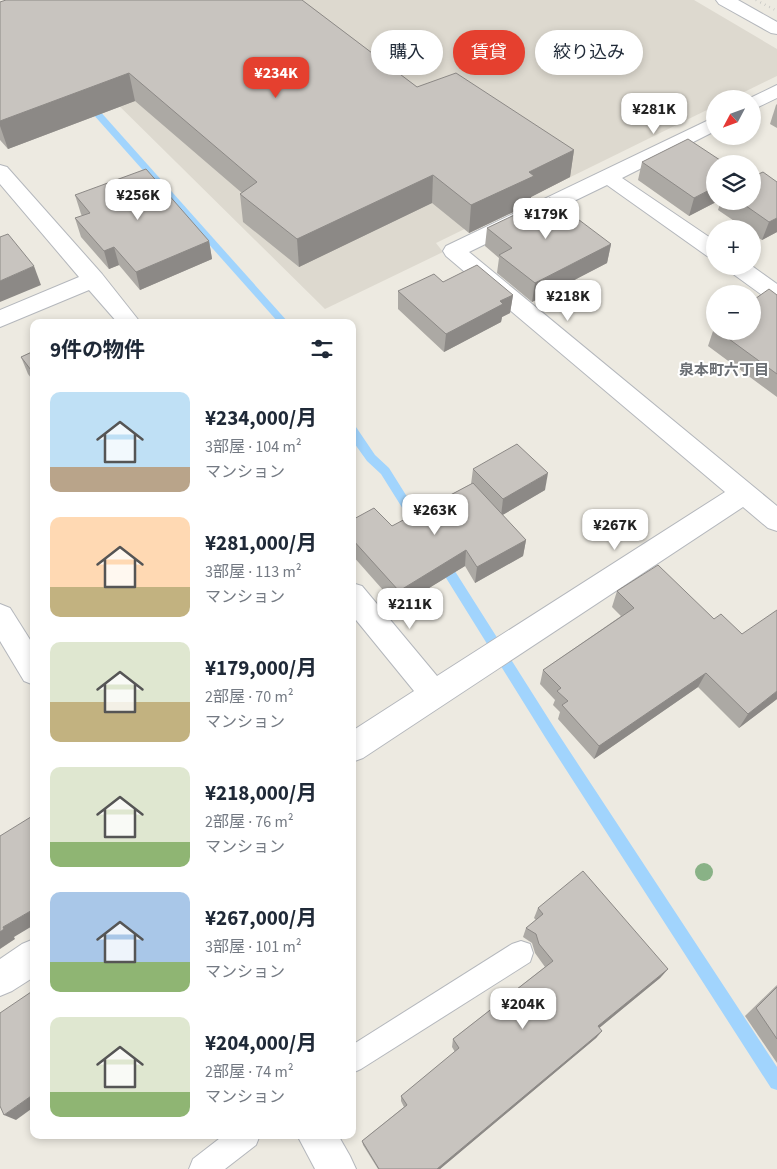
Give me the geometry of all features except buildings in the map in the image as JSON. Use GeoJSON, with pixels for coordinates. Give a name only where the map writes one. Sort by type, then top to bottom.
{"type":"FeatureCollection","features":[{"type":"Feature","properties":{"kind":"street"},"geometry":{"type":"LineString","coordinates":[[725,0],[777,29]]}},
{"type":"Feature","properties":{"kind":"street"},"geometry":{"type":"LineString","coordinates":[[761,99],[777,91]]}},
{"type":"Feature","properties":{"kind":"street"},"geometry":{"type":"LineString","coordinates":[[706,128],[454,251],[777,521]]}},
{"type":"Feature","properties":{"kind":"street"},"geometry":{"type":"LineString","coordinates":[[0,171],[127,319]]}},
{"type":"Feature","properties":{"kind":"street"},"geometry":{"type":"LineString","coordinates":[[608,177],[706,245]]}},
{"type":"Feature","properties":{"kind":"street"},"geometry":{"type":"LineString","coordinates":[[749,275],[777,295]]}},
{"type":"Feature","properties":{"kind":"street"},"geometry":{"type":"LineString","coordinates":[[0,319],[94,279]]}},
{"type":"Feature","properties":{"kind":"street"},"geometry":{"type":"LineString","coordinates":[[356,745],[744,493]]}},
{"type":"Feature","properties":{"kind":"street"},"geometry":{"type":"LineString","coordinates":[[356,599],[434,694]]}},
{"type":"Feature","properties":{"kind":"street"},"geometry":{"type":"LineString","coordinates":[[2,623],[30,666]]}},
{"type":"Feature","properties":{"kind":"street"},"geometry":{"type":"LineString","coordinates":[[0,979],[30,959]]}},
{"type":"Feature","properties":{"kind":"street"},"geometry":{"type":"LineString","coordinates":[[318,1139],[337,1169]]}},
{"type":"Feature","properties":{"kind":"lane"},"geometry":{"type":"LineString","coordinates":[[356,1057],[521,953]]}},
{"type":"Feature","properties":{"kind":"lane"},"geometry":{"type":"LineString","coordinates":[[203,1169],[241,1139]]}},
{"type":"Feature","properties":{"kind":"shaded area"},"geometry":{"type":"Polygon","coordinates":[[[31,0],[694,0],[777,49],[777,76],[748,90],[706,90],[706,110],[436,243],[443,252],[325,309],[17,5],[31,0]]]}},
{"type":"Feature","properties":{"kind":"waterway"},"geometry":{"type":"LineString","coordinates":[[87,102],[280,319]]}},
{"type":"Feature","properties":{"kind":"waterway"},"geometry":{"type":"LineString","coordinates":[[356,436],[371,458],[385,471],[422,530]]}},
{"type":"Feature","properties":{"kind":"waterway"},"geometry":{"type":"LineString","coordinates":[[442,561],[550,733],[777,1082]]}},
{"type":"Feature","properties":{"kind":"railway"},"geometry":{"type":"LineString","coordinates":[[756,0],[777,11]]}},
{"type":"Feature","properties":{"kind":"district","name":"泉本町六丁目"},"geometry":{"type":"Point","coordinates":[724,370]}}]}
